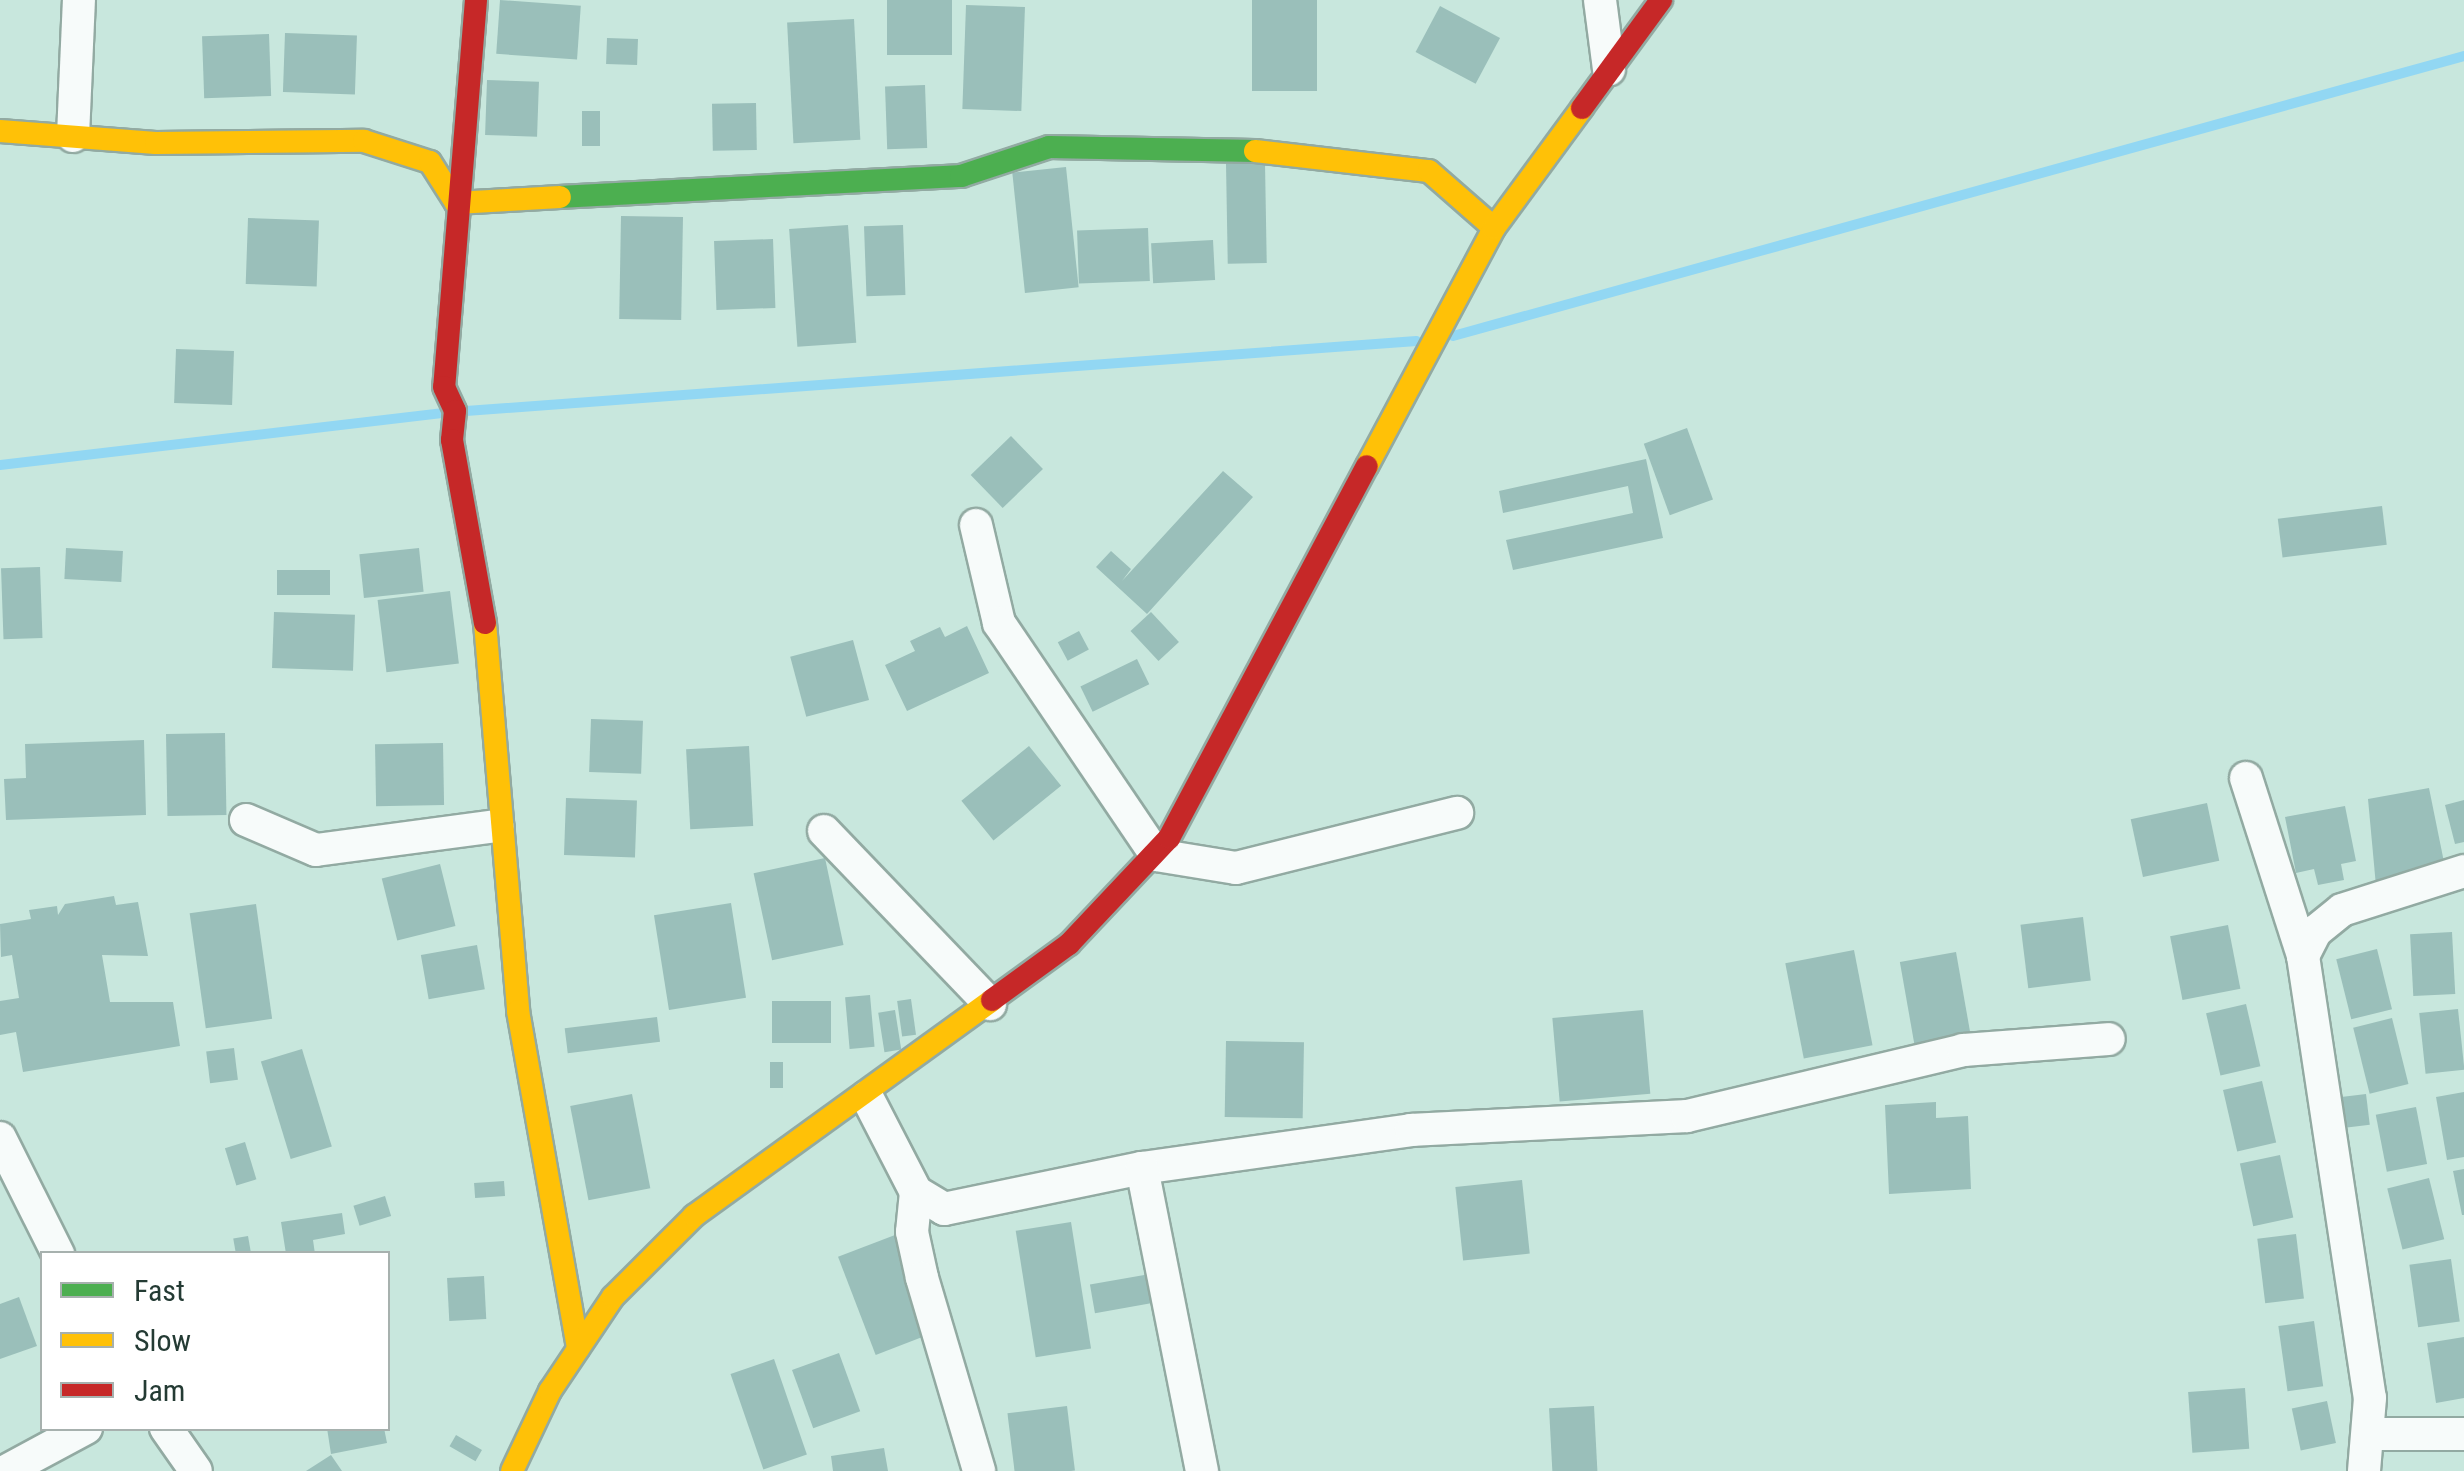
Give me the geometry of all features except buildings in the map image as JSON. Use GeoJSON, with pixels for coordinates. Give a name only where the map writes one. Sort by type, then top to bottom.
{"type":"FeatureCollection","features":[{"type":"Feature","properties":{"kind":"street"},"geometry":{"type":"LineString","coordinates":[[73,136],[79,0]]}},
{"type":"Feature","properties":{"kind":"street"},"geometry":{"type":"LineString","coordinates":[[476,0],[456,203],[444,387],[455,411],[452,440],[493,666],[497,826],[539,1166],[578,1349]]}},
{"type":"Feature","properties":{"kind":"street"},"geometry":{"type":"LineString","coordinates":[[1600,0],[1609,69]]}},
{"type":"Feature","properties":{"kind":"street"},"geometry":{"type":"LineString","coordinates":[[512,1471],[578,1349],[613,1297],[694,1216],[867,1096],[990,1004],[1118,900],[1156,855],[1205,784],[1494,228],[1660,0]]}},
{"type":"Feature","properties":{"kind":"street"},"geometry":{"type":"LineString","coordinates":[[0,131],[73,136],[364,140],[430,162],[456,203]]}},
{"type":"Feature","properties":{"kind":"street"},"geometry":{"type":"LineString","coordinates":[[456,203],[960,176],[1048,147],[1136,146],[1317,152],[1429,171],[1494,228]]}},
{"type":"Feature","properties":{"kind":"street"},"geometry":{"type":"LineString","coordinates":[[976,525],[999,623],[1156,855],[1236,868],[1456,813]]}},
{"type":"Feature","properties":{"kind":"street"},"geometry":{"type":"LineString","coordinates":[[2246,778],[2303,956],[2371,1434],[2364,1471]]}},
{"type":"Feature","properties":{"kind":"street"},"geometry":{"type":"LineString","coordinates":[[246,820],[316,850],[497,826]]}},
{"type":"Feature","properties":{"kind":"street"},"geometry":{"type":"LineString","coordinates":[[824,832],[990,1004]]}},
{"type":"Feature","properties":{"kind":"street"},"geometry":{"type":"LineString","coordinates":[[2303,956],[2316,931],[2342,910],[2461,881]]}},
{"type":"Feature","properties":{"kind":"street"},"geometry":{"type":"LineString","coordinates":[[916,1192],[944,1209],[1142,1168],[1411,1130],[1687,1116],[1963,1050],[2109,1039]]}},
{"type":"Feature","properties":{"kind":"street"},"geometry":{"type":"LineString","coordinates":[[867,1096],[916,1192],[919,1262],[979,1471]]}},
{"type":"Feature","properties":{"kind":"street"},"geometry":{"type":"LineString","coordinates":[[0,1138],[56,1251]]}},
{"type":"Feature","properties":{"kind":"street"},"geometry":{"type":"LineString","coordinates":[[1142,1168],[1202,1471]]}},
{"type":"Feature","properties":{"kind":"street"},"geometry":{"type":"LineString","coordinates":[[6,1471],[80,1431]]}},
{"type":"Feature","properties":{"kind":"street"},"geometry":{"type":"LineString","coordinates":[[168,1431],[196,1471]]}},
{"type":"Feature","properties":{"kind":"street"},"geometry":{"type":"LineString","coordinates":[[2371,1434],[2464,1434]]}},
{"type":"Feature","properties":{"kind":"waterway"},"geometry":{"type":"LineString","coordinates":[[1453,336],[2464,56]]}},
{"type":"Feature","properties":{"kind":"waterway"},"geometry":{"type":"LineString","coordinates":[[466,411],[1416,341]]}},
{"type":"Feature","properties":{"kind":"waterway"},"geometry":{"type":"LineString","coordinates":[[0,465],[444,413]]}},
{"type":"Feature","properties":{"kind":"traffic: fast"},"geometry":{"type":"LineString","coordinates":[[560,197],[961,176],[1049,147],[1255,151]]}},
{"type":"Feature","properties":{"kind":"traffic: slow"},"geometry":{"type":"LineString","coordinates":[[1367,466],[1494,228],[1582,108]]}},
{"type":"Feature","properties":{"kind":"traffic: slow"},"geometry":{"type":"LineString","coordinates":[[0,131],[156,143],[364,141],[430,162],[456,203],[560,197]]}},
{"type":"Feature","properties":{"kind":"traffic: slow"},"geometry":{"type":"LineString","coordinates":[[1255,151],[1429,171],[1494,228]]}},
{"type":"Feature","properties":{"kind":"traffic: slow"},"geometry":{"type":"LineString","coordinates":[[485,623],[518,1011],[578,1349]]}},
{"type":"Feature","properties":{"kind":"traffic: slow"},"geometry":{"type":"LineString","coordinates":[[512,1471],[550,1391],[613,1297],[694,1216],[992,1000]]}},
{"type":"Feature","properties":{"kind":"traffic: jam"},"geometry":{"type":"LineString","coordinates":[[476,0],[444,387],[455,411],[452,440],[485,623]]}},
{"type":"Feature","properties":{"kind":"traffic: jam"},"geometry":{"type":"LineString","coordinates":[[1582,108],[1661,0]]}},
{"type":"Feature","properties":{"kind":"traffic: jam"},"geometry":{"type":"LineString","coordinates":[[992,1000],[1069,944],[1169,838],[1367,466]]}}]}
